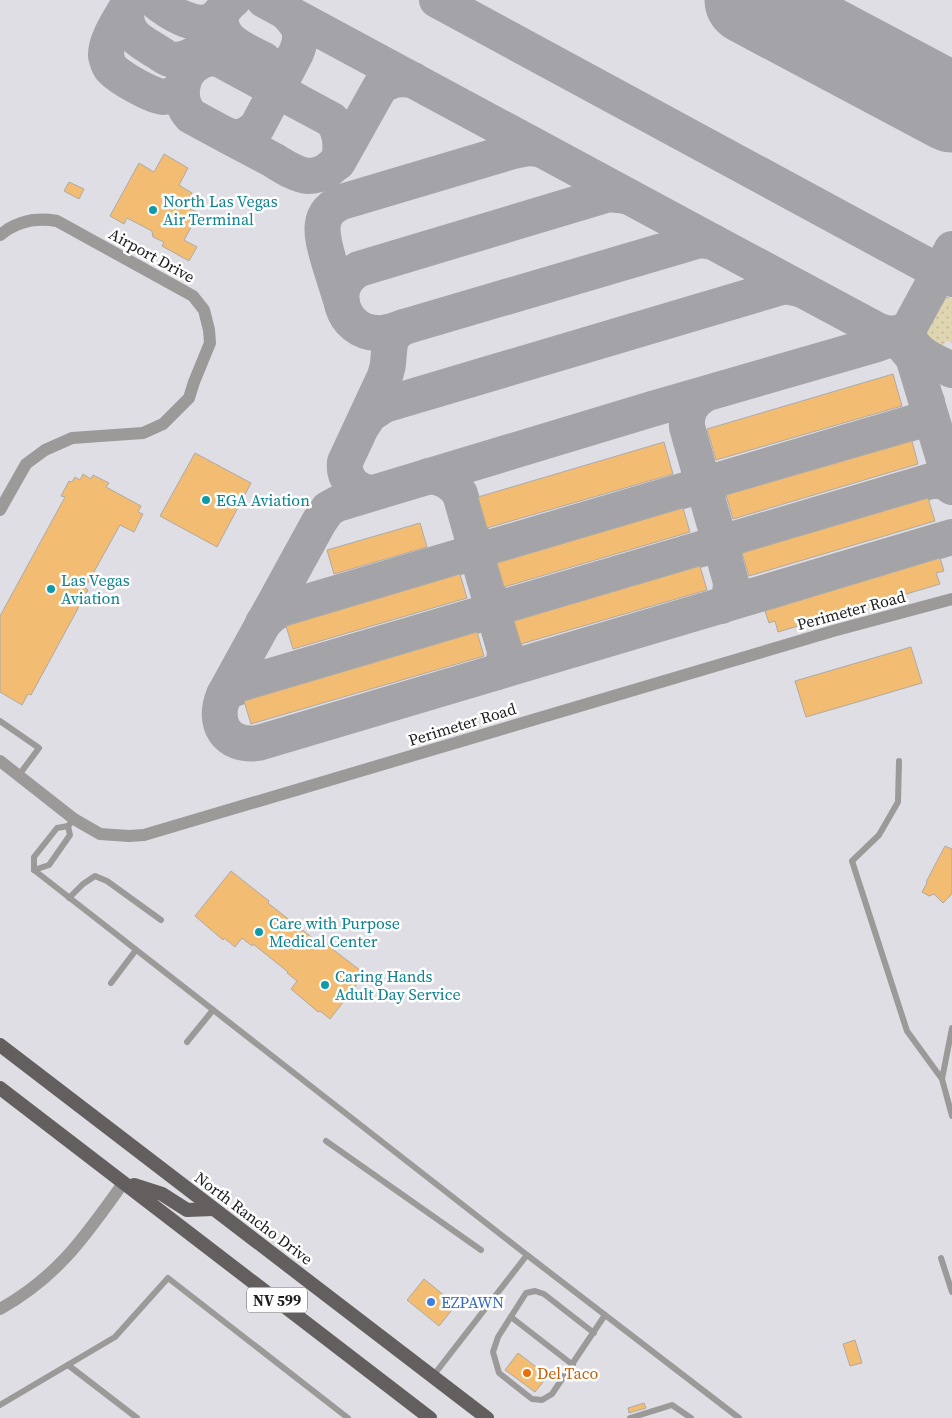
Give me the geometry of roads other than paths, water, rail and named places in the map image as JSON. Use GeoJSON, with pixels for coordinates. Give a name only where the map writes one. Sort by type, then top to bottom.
{"type":"FeatureCollection","features":[{"type":"Feature","properties":{"kind":"main road","name":"North Rancho Drive"},"geometry":{"type":"LineString","coordinates":[[0,1045],[487,1418]]}},
{"type":"Feature","properties":{"kind":"main road","name":"NV 599"},"geometry":{"type":"LineString","coordinates":[[0,1088],[430,1418]]}},
{"type":"Feature","properties":{"kind":"main road"},"geometry":{"type":"LineString","coordinates":[[124,1182],[162,1194],[187,1210],[213,1209]]}},
{"type":"Feature","properties":{"kind":"street","name":"Airport Drive"},"geometry":{"type":"LineString","coordinates":[[0,235],[9,227],[32,219],[57,221],[193,296],[204,310],[210,343],[189,398],[163,424],[143,432],[72,438],[45,450],[26,464],[0,510]]}},
{"type":"Feature","properties":{"kind":"street","name":"Perimeter Road"},"geometry":{"type":"LineString","coordinates":[[0,761],[19,775],[71,822],[100,834],[144,835],[329,782],[833,630],[952,599]]}},
{"type":"Feature","properties":{"kind":"street"},"geometry":{"type":"LineString","coordinates":[[0,1309],[38,1285],[61,1264],[76,1248],[124,1182]]}},
{"type":"Feature","properties":{"kind":"lane"},"geometry":{"type":"LineString","coordinates":[[0,721],[38,748],[19,775]]}},
{"type":"Feature","properties":{"kind":"lane"},"geometry":{"type":"LineString","coordinates":[[900,761],[898,802],[879,835],[852,861],[907,1031],[942,1079],[952,1116]]}},
{"type":"Feature","properties":{"kind":"lane"},"geometry":{"type":"LineString","coordinates":[[71,822],[70,835],[49,865],[34,870],[34,857],[57,828],[71,822]]}},
{"type":"Feature","properties":{"kind":"lane"},"geometry":{"type":"LineString","coordinates":[[34,870],[739,1418]]}},
{"type":"Feature","properties":{"kind":"lane"},"geometry":{"type":"LineString","coordinates":[[69,898],[83,884],[96,876],[108,881],[161,920]]}},
{"type":"Feature","properties":{"kind":"lane"},"geometry":{"type":"LineString","coordinates":[[111,983],[136,950]]}},
{"type":"Feature","properties":{"kind":"lane"},"geometry":{"type":"LineString","coordinates":[[187,1042],[213,1010]]}},
{"type":"Feature","properties":{"kind":"lane"},"geometry":{"type":"LineString","coordinates":[[942,1079],[952,1028]]}},
{"type":"Feature","properties":{"kind":"lane"},"geometry":{"type":"LineString","coordinates":[[326,1141],[481,1250]]}},
{"type":"Feature","properties":{"kind":"lane"},"geometry":{"type":"LineString","coordinates":[[432,1377],[527,1255]]}},
{"type":"Feature","properties":{"kind":"lane"},"geometry":{"type":"LineString","coordinates":[[941,1258],[952,1292]]}},
{"type":"Feature","properties":{"kind":"lane"},"geometry":{"type":"LineString","coordinates":[[0,1405],[116,1337],[168,1278],[348,1418]]}},
{"type":"Feature","properties":{"kind":"lane"},"geometry":{"type":"LineString","coordinates":[[594,1333],[544,1294],[535,1291],[526,1293],[498,1337],[493,1352],[494,1360],[499,1373],[532,1399],[542,1400],[552,1394],[606,1316]]}},
{"type":"Feature","properties":{"kind":"lane"},"geometry":{"type":"LineString","coordinates":[[511,1317],[573,1365]]}},
{"type":"Feature","properties":{"kind":"lane"},"geometry":{"type":"LineString","coordinates":[[68,1365],[137,1418]]}},
{"type":"Feature","properties":{"kind":"lane"},"geometry":{"type":"LineString","coordinates":[[630,1418],[672,1405],[691,1418]]}},
{"type":"Feature","properties":{"kind":"place","name":"North Las Vegas Air Terminal"},"geometry":{"type":"Point","coordinates":[153,210]}},
{"type":"Feature","properties":{"kind":"place","name":"EGA Aviation"},"geometry":{"type":"Point","coordinates":[206,500]}},
{"type":"Feature","properties":{"kind":"place","name":"Las Vegas Aviation"},"geometry":{"type":"Point","coordinates":[51,589]}},
{"type":"Feature","properties":{"kind":"place","name":"Care with Purpose Medical Center"},"geometry":{"type":"Point","coordinates":[259,932]}},
{"type":"Feature","properties":{"kind":"place","name":"Caring Hands Adult Day Service"},"geometry":{"type":"Point","coordinates":[325,985]}},
{"type":"Feature","properties":{"kind":"place","name":"EZPAWN"},"geometry":{"type":"Point","coordinates":[431,1302]}},
{"type":"Feature","properties":{"kind":"place","name":"Del Taco"},"geometry":{"type":"Point","coordinates":[527,1373]}}]}
